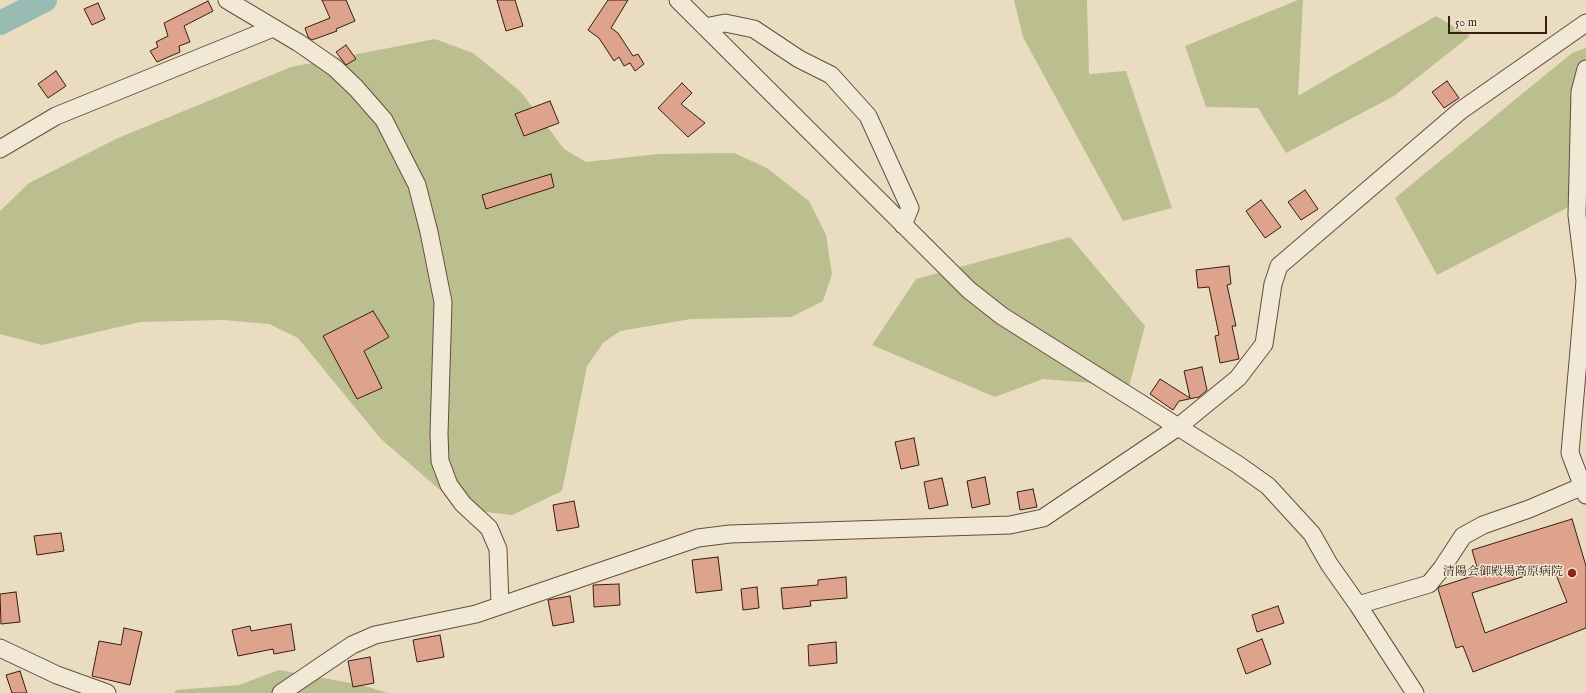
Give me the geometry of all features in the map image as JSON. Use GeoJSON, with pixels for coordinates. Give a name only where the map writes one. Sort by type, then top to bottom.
{"type":"FeatureCollection","features":[{"type":"Feature","properties":{"kind":"street"},"geometry":{"type":"LineString","coordinates":[[227,0],[335,68],[356,88],[384,120],[417,185],[429,232],[442,302],[439,434],[440,461],[449,485],[463,504],[489,528],[498,549],[500,605]]}},
{"type":"Feature","properties":{"kind":"street"},"geometry":{"type":"LineString","coordinates":[[678,0],[969,290],[1002,316],[1237,464],[1268,486],[1312,534],[1329,564],[1358,605],[1415,693]]}},
{"type":"Feature","properties":{"kind":"street"},"geometry":{"type":"LineString","coordinates":[[705,27],[725,23],[754,29],[800,59],[831,75],[868,116],[910,208],[903,225]]}},
{"type":"Feature","properties":{"kind":"street"},"geometry":{"type":"LineString","coordinates":[[281,693],[352,645],[375,635],[476,614],[698,538],[730,534],[1010,525],[1043,518],[1178,427],[1238,378],[1264,344],[1273,284],[1279,266],[1460,111],[1586,25]]}},
{"type":"Feature","properties":{"kind":"street"},"geometry":{"type":"LineString","coordinates":[[0,149],[56,116],[273,28]]}},
{"type":"Feature","properties":{"kind":"street"},"geometry":{"type":"LineString","coordinates":[[1358,605],[1429,584],[1442,568],[1463,536],[1483,525],[1584,491],[1570,453],[1585,281],[1578,215],[1580,92],[1586,69]]}},
{"type":"Feature","properties":{"kind":"street"},"geometry":{"type":"LineString","coordinates":[[0,648],[57,675],[107,693]]}},
{"type":"Feature","properties":{"kind":"green space"},"geometry":{"type":"Polygon","coordinates":[[[1014,0],[1087,0],[1089,74],[1126,71],[1172,208],[1123,221],[1023,37],[1014,0]]]}},
{"type":"Feature","properties":{"kind":"green space"},"geometry":{"type":"Polygon","coordinates":[[[1298,0],[1303,0],[1298,96],[1436,16],[1470,36],[1394,96],[1286,153],[1258,108],[1206,107],[1185,46],[1298,0]]]}},
{"type":"Feature","properties":{"kind":"green space"},"geometry":{"type":"Polygon","coordinates":[[[435,39],[473,53],[521,92],[564,149],[586,162],[658,154],[734,153],[767,168],[809,201],[826,235],[832,274],[823,301],[791,317],[691,319],[620,331],[603,343],[587,366],[562,491],[512,515],[477,511],[440,490],[381,439],[298,338],[269,324],[223,320],[140,322],[42,345],[0,334],[0,211],[29,183],[118,138],[291,67],[435,39]]]}},
{"type":"Feature","properties":{"kind":"green space"},"geometry":{"type":"Polygon","coordinates":[[[1586,48],[1586,198],[1437,275],[1395,198],[1572,53],[1586,48]]]}},
{"type":"Feature","properties":{"kind":"green space"},"geometry":{"type":"Polygon","coordinates":[[[1070,237],[1145,326],[1129,386],[1043,379],[995,397],[872,345],[916,279],[1070,237]]]}},
{"type":"Feature","properties":{"kind":"green space"},"geometry":{"type":"Polygon","coordinates":[[[279,670],[362,685],[387,693],[174,693],[176,690],[239,685],[279,670]]]}},
{"type":"Feature","properties":{"kind":"building"},"geometry":{"type":"Polygon","coordinates":[[[322,0],[346,0],[355,21],[336,29],[337,31],[312,40],[308,37],[305,28],[330,18],[322,0]]]}},
{"type":"Feature","properties":{"kind":"building"},"geometry":{"type":"Polygon","coordinates":[[[497,0],[515,0],[523,26],[506,31],[497,0]]]}},
{"type":"Feature","properties":{"kind":"building"},"geometry":{"type":"Polygon","coordinates":[[[608,0],[628,0],[611,28],[618,33],[633,56],[638,54],[644,64],[635,71],[630,63],[624,66],[619,57],[614,61],[599,38],[588,30],[608,0]]]}},
{"type":"Feature","properties":{"kind":"building"},"geometry":{"type":"Polygon","coordinates":[[[208,1],[213,11],[184,26],[190,42],[179,46],[180,52],[157,62],[150,51],[158,47],[156,42],[168,36],[164,23],[208,1]]]}},
{"type":"Feature","properties":{"kind":"building"},"geometry":{"type":"Polygon","coordinates":[[[98,3],[105,19],[92,25],[84,9],[98,3]]]}},
{"type":"Feature","properties":{"kind":"building"},"geometry":{"type":"Polygon","coordinates":[[[346,45],[356,59],[346,65],[336,52],[346,45]]]}},
{"type":"Feature","properties":{"kind":"building"},"geometry":{"type":"Polygon","coordinates":[[[56,71],[66,86],[48,98],[38,84],[56,71]]]}},
{"type":"Feature","properties":{"kind":"building"},"geometry":{"type":"Polygon","coordinates":[[[1447,81],[1459,98],[1444,108],[1432,92],[1447,81]]]}},
{"type":"Feature","properties":{"kind":"building"},"geometry":{"type":"Polygon","coordinates":[[[682,83],[692,93],[681,104],[705,123],[688,137],[658,108],[682,83]]]}},
{"type":"Feature","properties":{"kind":"building"},"geometry":{"type":"Polygon","coordinates":[[[550,101],[559,123],[524,136],[515,114],[550,101]]]}},
{"type":"Feature","properties":{"kind":"building"},"geometry":{"type":"Polygon","coordinates":[[[551,174],[554,187],[486,209],[482,195],[551,174]]]}},
{"type":"Feature","properties":{"kind":"building"},"geometry":{"type":"Polygon","coordinates":[[[1305,190],[1318,209],[1301,220],[1288,202],[1305,190]]]}},
{"type":"Feature","properties":{"kind":"building"},"geometry":{"type":"Polygon","coordinates":[[[1261,200],[1281,227],[1265,238],[1246,211],[1261,200]]]}},
{"type":"Feature","properties":{"kind":"building"},"geometry":{"type":"Polygon","coordinates":[[[1229,266],[1231,284],[1227,285],[1236,326],[1232,326],[1239,359],[1220,363],[1215,336],[1219,335],[1209,287],[1198,288],[1196,270],[1229,266]]]}},
{"type":"Feature","properties":{"kind":"building"},"geometry":{"type":"Polygon","coordinates":[[[373,311],[389,337],[364,351],[382,388],[357,399],[323,336],[373,311]]]}},
{"type":"Feature","properties":{"kind":"building"},"geometry":{"type":"Polygon","coordinates":[[[1202,367],[1207,390],[1199,397],[1179,401],[1173,410],[1150,394],[1160,379],[1190,398],[1184,371],[1202,367]]]}},
{"type":"Feature","properties":{"kind":"building"},"geometry":{"type":"Polygon","coordinates":[[[914,438],[919,465],[901,469],[895,442],[914,438]]]}},
{"type":"Feature","properties":{"kind":"building"},"geometry":{"type":"Polygon","coordinates":[[[985,477],[990,504],[972,508],[967,481],[985,477]]]}},
{"type":"Feature","properties":{"kind":"building"},"geometry":{"type":"Polygon","coordinates":[[[942,478],[948,505],[929,509],[924,482],[942,478]]]}},
{"type":"Feature","properties":{"kind":"building"},"geometry":{"type":"Polygon","coordinates":[[[1033,489],[1037,507],[1020,510],[1017,492],[1033,489]]]}},
{"type":"Feature","properties":{"kind":"building"},"geometry":{"type":"Polygon","coordinates":[[[574,501],[579,527],[557,531],[553,505],[574,501]]]}},
{"type":"Feature","properties":{"kind":"building"},"geometry":{"type":"Polygon","coordinates":[[[1572,519],[1586,566],[1586,628],[1473,672],[1463,646],[1456,648],[1438,589],[1439,587],[1479,574],[1472,550],[1572,519]],[[1553,567],[1472,593],[1485,633],[1567,602],[1553,567]]]}},
{"type":"Feature","properties":{"kind":"building"},"geometry":{"type":"Polygon","coordinates":[[[61,533],[64,551],[37,555],[34,536],[61,533]]]}},
{"type":"Feature","properties":{"kind":"building"},"geometry":{"type":"Polygon","coordinates":[[[718,557],[722,590],[696,593],[692,560],[718,557]]]}},
{"type":"Feature","properties":{"kind":"building"},"geometry":{"type":"Polygon","coordinates":[[[846,577],[847,598],[810,601],[811,606],[783,609],[781,588],[818,585],[818,580],[846,577]]]}},
{"type":"Feature","properties":{"kind":"building"},"geometry":{"type":"Polygon","coordinates":[[[619,584],[620,605],[594,607],[593,585],[619,584]]]}},
{"type":"Feature","properties":{"kind":"building"},"geometry":{"type":"Polygon","coordinates":[[[757,587],[759,608],[743,610],[741,589],[757,587]]]}},
{"type":"Feature","properties":{"kind":"building"},"geometry":{"type":"Polygon","coordinates":[[[16,592],[20,622],[1,624],[0,594],[16,592]]]}},
{"type":"Feature","properties":{"kind":"building"},"geometry":{"type":"Polygon","coordinates":[[[570,596],[574,622],[553,626],[548,600],[570,596]]]}},
{"type":"Feature","properties":{"kind":"building"},"geometry":{"type":"Polygon","coordinates":[[[1278,606],[1284,623],[1257,632],[1252,615],[1278,606]]]}},
{"type":"Feature","properties":{"kind":"building"},"geometry":{"type":"Polygon","coordinates":[[[291,624],[295,650],[274,654],[273,649],[238,656],[232,630],[250,626],[251,631],[291,624]]]}},
{"type":"Feature","properties":{"kind":"building"},"geometry":{"type":"Polygon","coordinates":[[[124,628],[142,632],[130,685],[92,676],[99,641],[121,645],[124,628]]]}},
{"type":"Feature","properties":{"kind":"building"},"geometry":{"type":"Polygon","coordinates":[[[440,635],[444,657],[417,662],[413,640],[440,635]]]}},
{"type":"Feature","properties":{"kind":"building"},"geometry":{"type":"Polygon","coordinates":[[[1262,639],[1271,664],[1246,674],[1237,649],[1262,639]]]}},
{"type":"Feature","properties":{"kind":"building"},"geometry":{"type":"Polygon","coordinates":[[[836,642],[837,663],[809,666],[808,645],[836,642]]]}},
{"type":"Feature","properties":{"kind":"building"},"geometry":{"type":"Polygon","coordinates":[[[370,657],[374,683],[353,687],[348,661],[370,657]]]}},
{"type":"Feature","properties":{"kind":"building"},"geometry":{"type":"Polygon","coordinates":[[[20,671],[27,693],[12,693],[6,675],[20,671]]]}},
{"type":"Feature","properties":{"kind":"waterway"},"geometry":{"type":"LineString","coordinates":[[0,23],[45,0]]}},
{"type":"Feature","properties":{"kind":"place","name":"清陽会御殿場高原病院"},"geometry":{"type":"Point","coordinates":[1572,573]}}]}
